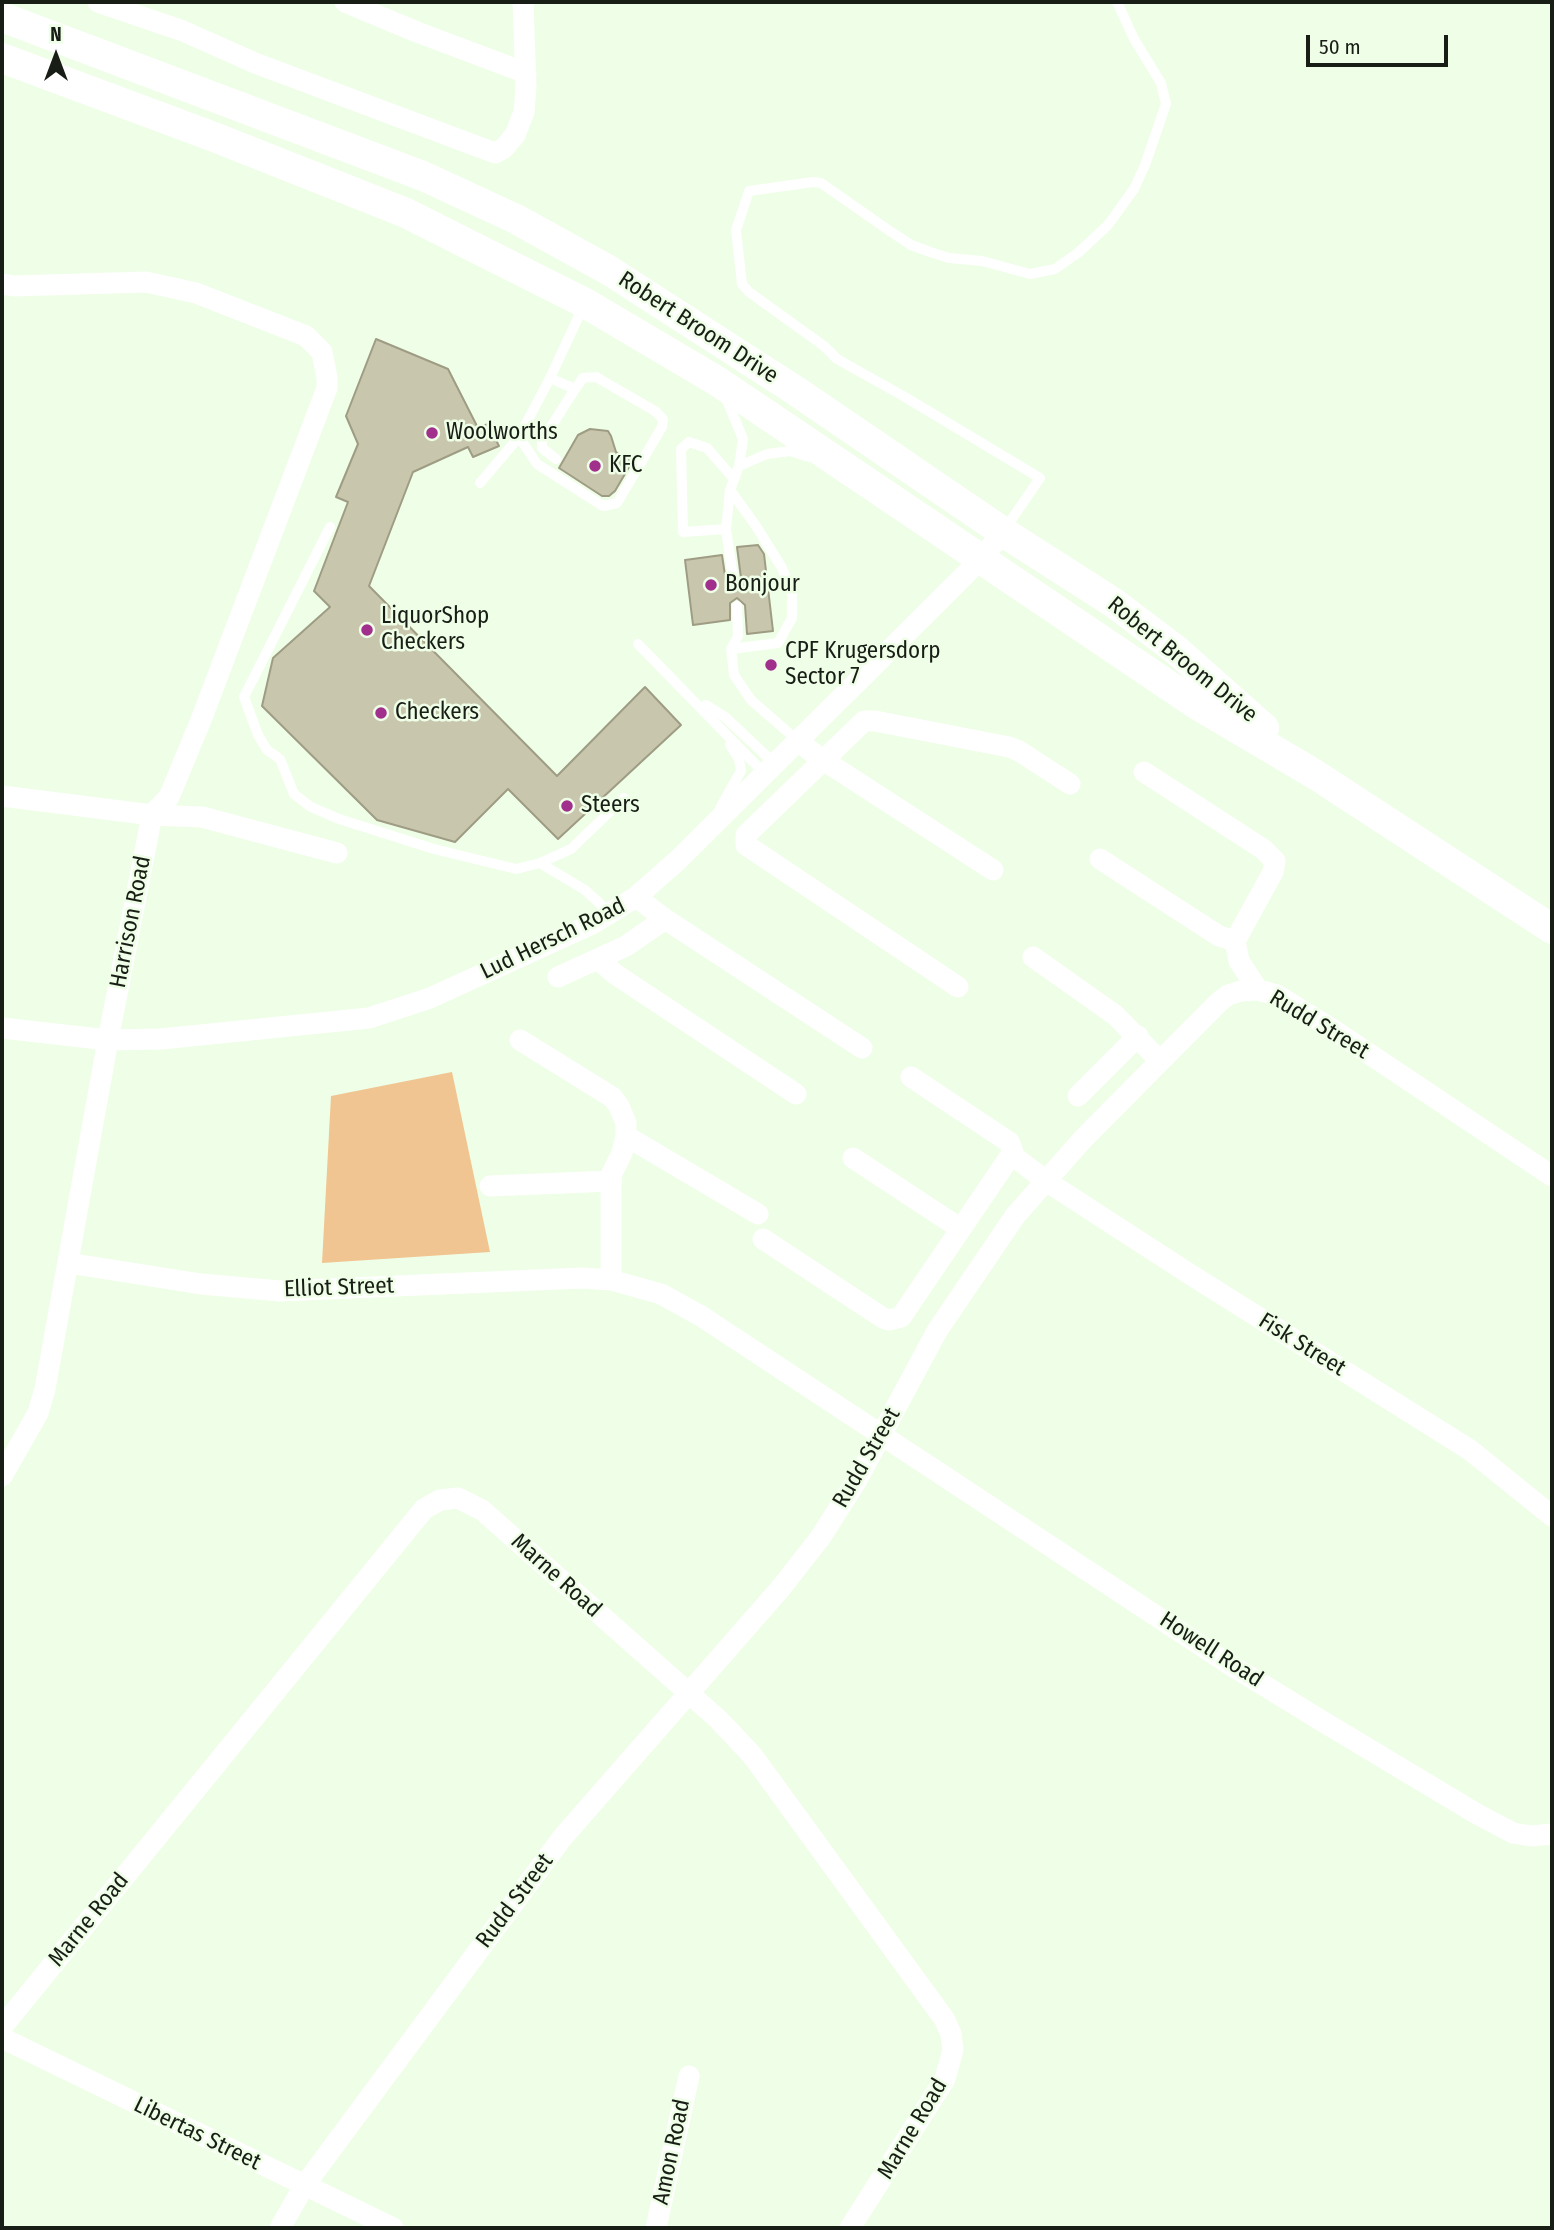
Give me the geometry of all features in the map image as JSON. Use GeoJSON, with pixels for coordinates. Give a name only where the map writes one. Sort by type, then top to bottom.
{"type":"FeatureCollection","features":[{"type":"Feature","properties":{"kind":"street"},"geometry":{"type":"LineString","coordinates":[[99,2],[141,8],[320,88],[492,153],[504,148],[520,125],[524,112],[526,73],[523,2]]}},
{"type":"Feature","properties":{"kind":"street"},"geometry":{"type":"LineString","coordinates":[[345,2],[417,33],[526,73]]}},
{"type":"Feature","properties":{"kind":"street","name":"Robert Broom Drive"},"geometry":{"type":"LineString","coordinates":[[2,17],[423,176],[516,219],[661,302],[1003,532],[1114,603],[1176,650],[1316,775]]}},
{"type":"Feature","properties":{"kind":"street","name":"Robert Broom Drive"},"geometry":{"type":"LineString","coordinates":[[2,58],[214,136],[406,213],[585,303],[717,381],[1196,704],[1316,775],[1552,929]]}},
{"type":"Feature","properties":{"kind":"street","name":"Harrison Road"},"geometry":{"type":"LineString","coordinates":[[2,284],[14,286],[146,282],[196,293],[306,336],[322,352],[327,388],[196,733],[169,797],[152,815],[45,1389],[38,1413],[2,1476]]}},
{"type":"Feature","properties":{"kind":"street","name":"Lud Hersch Road"},"geometry":{"type":"LineString","coordinates":[[2,1028],[108,1040],[161,1040],[369,1018],[430,998],[611,914],[636,897],[678,860],[980,560],[1003,532]]}},
{"type":"Feature","properties":{"kind":"street"},"geometry":{"type":"LineString","coordinates":[[958,987],[746,845],[746,835],[864,721],[876,721],[1009,747],[1070,783]]}},
{"type":"Feature","properties":{"kind":"street"},"geometry":{"type":"LineString","coordinates":[[797,740],[823,760],[993,870]]}},
{"type":"Feature","properties":{"kind":"street"},"geometry":{"type":"LineString","coordinates":[[1144,772],[1262,849],[1275,861],[1273,872],[1235,941],[1239,961],[1258,990]]}},
{"type":"Feature","properties":{"kind":"street"},"geometry":{"type":"LineString","coordinates":[[2,796],[152,815],[202,817],[337,853]]}},
{"type":"Feature","properties":{"kind":"street"},"geometry":{"type":"LineString","coordinates":[[1100,859],[1219,936],[1235,941]]}},
{"type":"Feature","properties":{"kind":"street"},"geometry":{"type":"LineString","coordinates":[[636,897],[665,919],[863,1048]]}},
{"type":"Feature","properties":{"kind":"street"},"geometry":{"type":"LineString","coordinates":[[558,977],[599,960],[643,936],[665,919]]}},
{"type":"Feature","properties":{"kind":"street"},"geometry":{"type":"LineString","coordinates":[[1033,957],[1115,1015],[1160,1061]]}},
{"type":"Feature","properties":{"kind":"street"},"geometry":{"type":"LineString","coordinates":[[599,960],[615,974],[796,1094]]}},
{"type":"Feature","properties":{"kind":"street","name":"Rudd Street"},"geometry":{"type":"LineString","coordinates":[[280,2228],[304,2186],[562,1838],[796,1569],[835,1515],[882,1435],[937,1331],[996,1241],[1083,1139],[1219,1002],[1228,995],[1241,991],[1258,990],[1277,995],[1310,1014],[1552,1176]]}},
{"type":"Feature","properties":{"kind":"street"},"geometry":{"type":"LineString","coordinates":[[1078,1096],[1138,1036]]}},
{"type":"Feature","properties":{"kind":"street"},"geometry":{"type":"LineString","coordinates":[[520,1040],[612,1097],[619,1106],[626,1136],[611,1181],[611,1280]]}},
{"type":"Feature","properties":{"kind":"street","name":"Fisk Street"},"geometry":{"type":"LineString","coordinates":[[911,1077],[1009,1142],[1013,1148],[1012,1155],[1046,1181],[1470,1450],[1552,1516]]}},
{"type":"Feature","properties":{"kind":"street"},"geometry":{"type":"LineString","coordinates":[[626,1136],[758,1214]]}},
{"type":"Feature","properties":{"kind":"street"},"geometry":{"type":"LineString","coordinates":[[763,1239],[889,1320],[901,1317],[1012,1155]]}},
{"type":"Feature","properties":{"kind":"street"},"geometry":{"type":"LineString","coordinates":[[853,1158],[961,1229]]}},
{"type":"Feature","properties":{"kind":"street"},"geometry":{"type":"LineString","coordinates":[[490,1186],[611,1181]]}},
{"type":"Feature","properties":{"kind":"street","name":"Elliot Street"},"geometry":{"type":"LineString","coordinates":[[68,1262],[201,1284],[280,1291],[582,1278],[611,1280],[661,1294],[701,1316],[882,1435]]}},
{"type":"Feature","properties":{"kind":"street","name":"Howell Road"},"geometry":{"type":"LineString","coordinates":[[882,1435],[1229,1664],[1466,1807],[1513,1833],[1531,1836],[1552,1834]]}},
{"type":"Feature","properties":{"kind":"street","name":"Marne Road"},"geometry":{"type":"LineString","coordinates":[[2,2027],[430,1503],[450,1497],[458,1498],[482,1510],[718,1719],[766,1773],[945,2021],[951,2034],[953,2050],[945,2079],[850,2228]]}},
{"type":"Feature","properties":{"kind":"street","name":"Libertas Street"},"geometry":{"type":"LineString","coordinates":[[2,2038],[393,2228]]}},
{"type":"Feature","properties":{"kind":"street","name":"Amon Road"},"geometry":{"type":"LineString","coordinates":[[656,2228],[689,2076]]}},
{"type":"Feature","properties":{"kind":"lane"},"geometry":{"type":"LineString","coordinates":[[1003,532],[1040,478],[837,359],[824,346],[749,292],[742,284],[736,230],[748,191],[813,182],[821,183],[911,245],[930,252],[949,258],[982,261],[1030,274],[1055,269],[1079,252],[1108,225],[1134,189],[1166,104],[1161,83],[1134,39],[1117,2]]}},
{"type":"Feature","properties":{"kind":"lane"},"geometry":{"type":"LineString","coordinates":[[480,483],[519,437],[585,303]]}},
{"type":"Feature","properties":{"kind":"lane"},"geometry":{"type":"LineString","coordinates":[[519,437],[537,464],[603,506],[617,503],[662,427],[663,419],[655,411],[596,377],[583,378],[542,441],[542,448],[556,459]]}},
{"type":"Feature","properties":{"kind":"lane"},"geometry":{"type":"LineString","coordinates":[[550,378],[575,389]]}},
{"type":"Feature","properties":{"kind":"lane"},"geometry":{"type":"LineString","coordinates":[[717,381],[743,439],[739,466],[730,490],[726,529],[733,578]]}},
{"type":"Feature","properties":{"kind":"lane"},"geometry":{"type":"LineString","coordinates":[[726,529],[683,532],[681,449],[689,442],[707,448],[734,479]]}},
{"type":"Feature","properties":{"kind":"lane"},"geometry":{"type":"LineString","coordinates":[[739,466],[766,454],[790,451],[835,460]]}},
{"type":"Feature","properties":{"kind":"lane"},"geometry":{"type":"LineString","coordinates":[[730,490],[782,568],[792,594],[792,618],[778,643],[731,649]]}},
{"type":"Feature","properties":{"kind":"lane"},"geometry":{"type":"LineString","coordinates":[[330,527],[244,697],[258,735],[267,750],[280,759],[294,794],[311,807],[340,820],[504,867],[522,868],[570,849],[624,798]]}},
{"type":"Feature","properties":{"kind":"lane"},"geometry":{"type":"LineString","coordinates":[[737,606],[738,636],[731,649],[734,674],[751,700],[797,740]]}},
{"type":"Feature","properties":{"kind":"lane"},"geometry":{"type":"LineString","coordinates":[[639,644],[769,768]]}},
{"type":"Feature","properties":{"kind":"lane"},"geometry":{"type":"LineString","coordinates":[[692,696],[739,759],[741,771],[708,829]]}},
{"type":"Feature","properties":{"kind":"lane"},"geometry":{"type":"LineString","coordinates":[[540,863],[585,890],[611,914]]}},
{"type":"Feature","properties":{"kind":"shaded area"},"geometry":{"type":"Polygon","coordinates":[[[452,1072],[490,1252],[322,1263],[331,1096],[452,1072]]]}},
{"type":"Feature","properties":{"kind":"building"},"geometry":{"type":"Polygon","coordinates":[[[376,339],[448,369],[478,428],[488,424],[499,446],[473,457],[468,447],[413,472],[369,586],[557,776],[645,687],[681,725],[558,839],[508,789],[455,842],[377,820],[262,706],[273,658],[330,607],[314,591],[348,502],[336,497],[358,444],[346,416],[376,339]]]}},
{"type":"Feature","properties":{"kind":"building","name":"KFC"},"geometry":{"type":"Polygon","coordinates":[[[590,429],[608,431],[616,452],[632,462],[615,491],[609,496],[602,496],[559,468],[578,435],[590,429]]]}},
{"type":"Feature","properties":{"kind":"building"},"geometry":{"type":"Polygon","coordinates":[[[758,545],[764,554],[773,631],[747,634],[745,605],[737,598],[730,603],[730,620],[693,625],[685,560],[722,555],[726,582],[735,586],[741,578],[737,547],[758,545]]]}},
{"type":"Feature","properties":{"kind":"place","name":"Woolworths"},"geometry":{"type":"Point","coordinates":[432,433]}},
{"type":"Feature","properties":{"kind":"place","name":"KFC"},"geometry":{"type":"Point","coordinates":[595,466]}},
{"type":"Feature","properties":{"kind":"place","name":"Bonjour"},"geometry":{"type":"Point","coordinates":[711,585]}},
{"type":"Feature","properties":{"kind":"place","name":"LiquorShop Checkers"},"geometry":{"type":"Point","coordinates":[367,630]}},
{"type":"Feature","properties":{"kind":"place","name":"CPF Krugersdorp Sector 7"},"geometry":{"type":"Point","coordinates":[771,665]}},
{"type":"Feature","properties":{"kind":"place","name":"Checkers"},"geometry":{"type":"Point","coordinates":[381,713]}},
{"type":"Feature","properties":{"kind":"place","name":"Steers"},"geometry":{"type":"Point","coordinates":[567,806]}}]}
